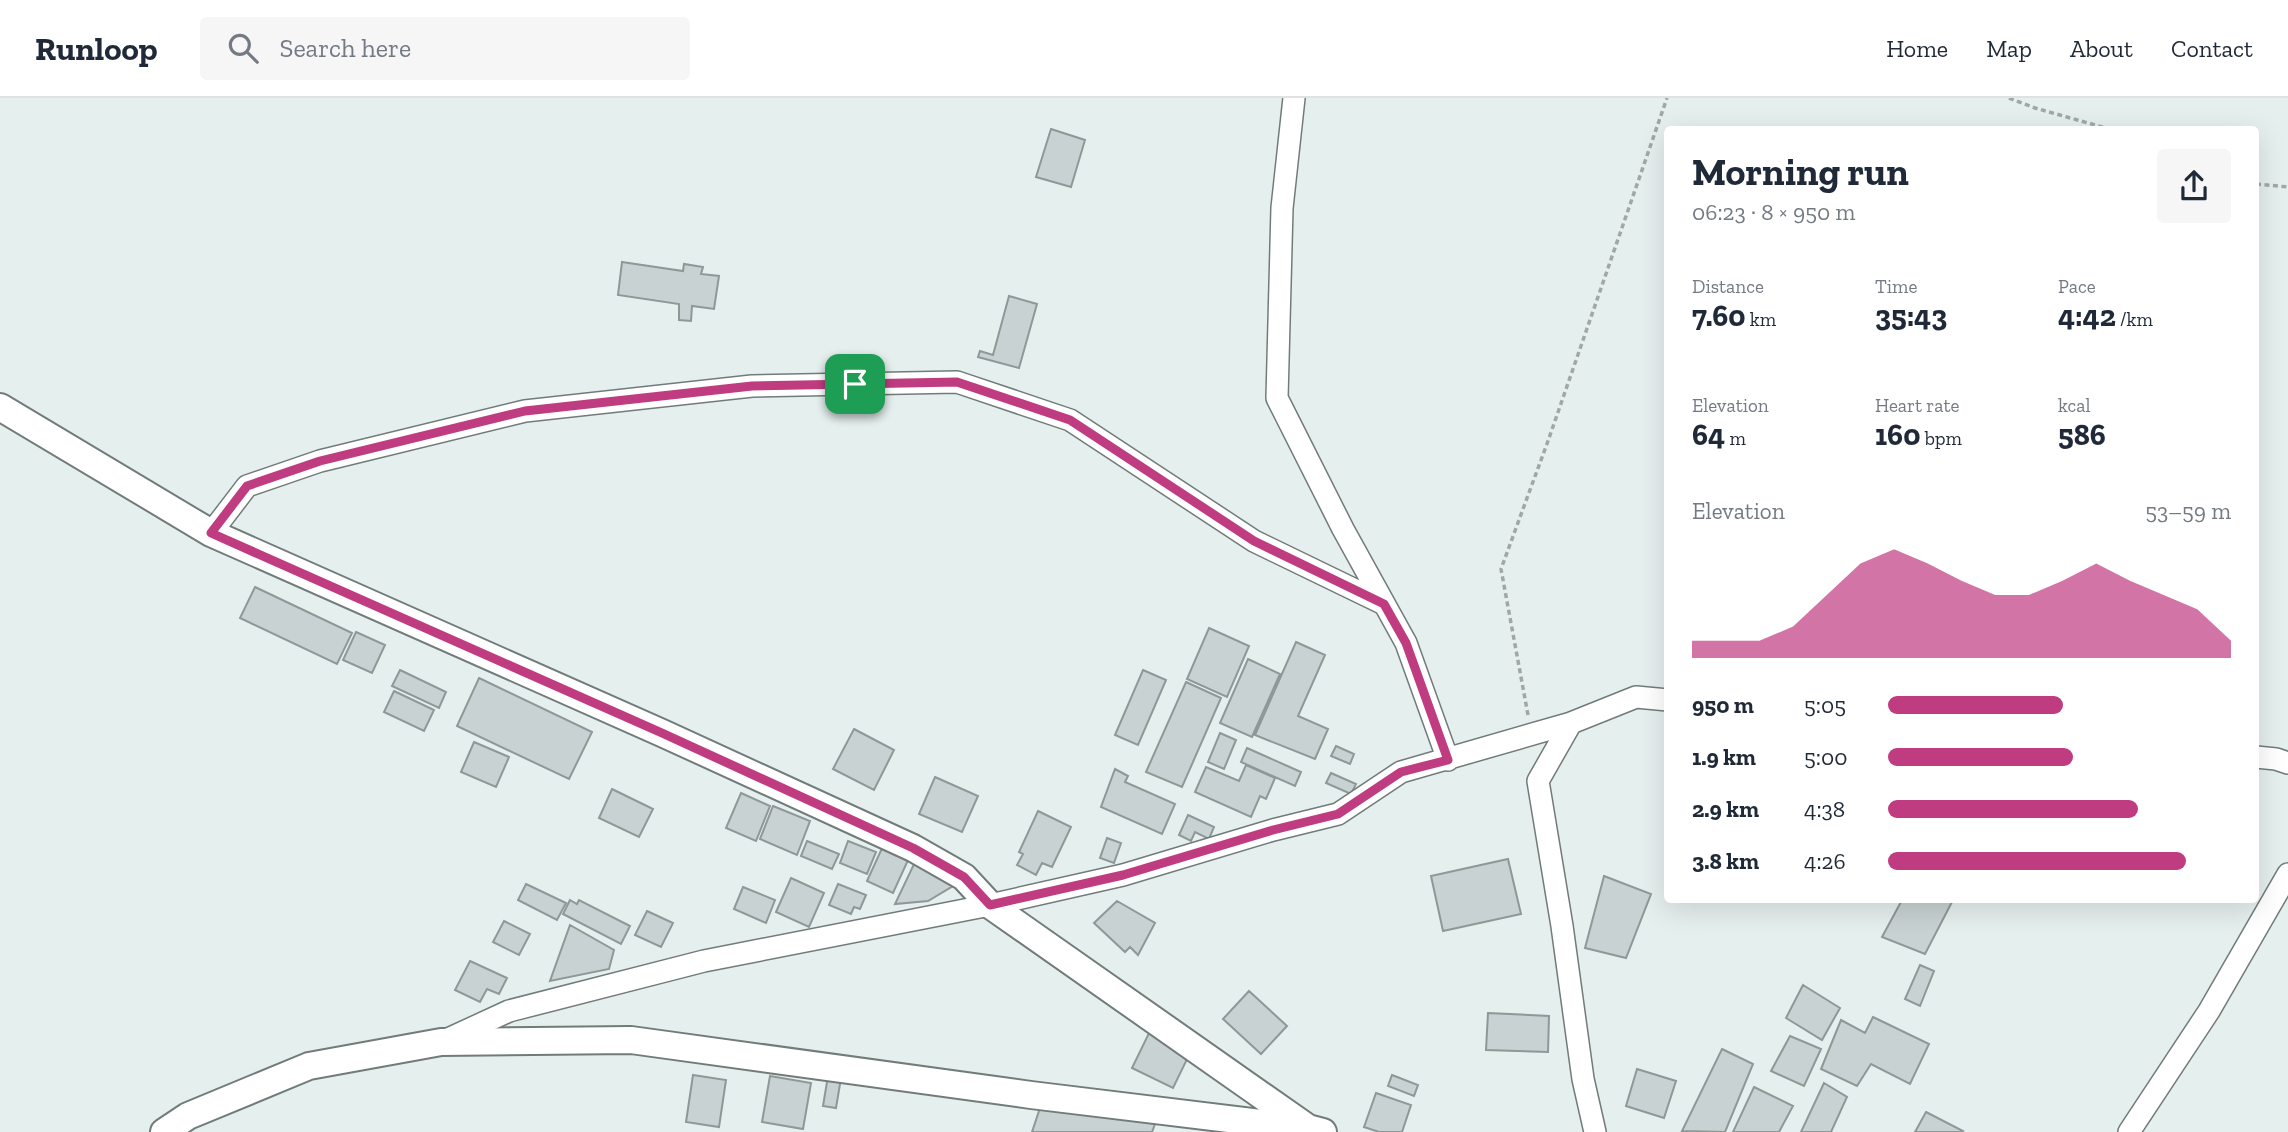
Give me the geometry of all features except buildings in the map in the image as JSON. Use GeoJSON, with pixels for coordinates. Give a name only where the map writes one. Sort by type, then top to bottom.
{"type":"FeatureCollection","features":[{"type":"Feature","properties":{"kind":"street"},"geometry":{"type":"LineString","coordinates":[[1294,98],[1282,208],[1278,398],[1343,529],[1406,643],[1448,760]]}},
{"type":"Feature","properties":{"kind":"street"},"geometry":{"type":"LineString","coordinates":[[211,533],[247,486],[320,461],[525,411],[752,386],[957,382],[1070,420],[1254,541],[1384,604]]}},
{"type":"Feature","properties":{"kind":"street"},"geometry":{"type":"LineString","coordinates":[[0,407],[211,533],[650,727],[913,848],[964,877],[990,905],[1315,1130]]}},
{"type":"Feature","properties":{"kind":"street"},"geometry":{"type":"LineString","coordinates":[[441,1042],[509,1011],[704,961],[990,905],[1123,875],[1273,830],[1338,814],[1401,772],[1571,723],[1636,697],[1664,700]]}},
{"type":"Feature","properties":{"kind":"street"},"geometry":{"type":"LineString","coordinates":[[1571,723],[1538,781],[1564,939],[1583,1079],[1595,1132]]}},
{"type":"Feature","properties":{"kind":"street"},"geometry":{"type":"LineString","coordinates":[[2259,757],[2288,763]]}},
{"type":"Feature","properties":{"kind":"street"},"geometry":{"type":"LineString","coordinates":[[2129,1132],[2209,1010],[2288,874]]}},
{"type":"Feature","properties":{"kind":"street"},"geometry":{"type":"LineString","coordinates":[[164,1132],[188,1116],[309,1066],[441,1042],[631,1040],[1031,1096],[1315,1130]]}},
{"type":"Feature","properties":{"kind":"path"},"geometry":{"type":"LineString","coordinates":[[1532,734],[1501,569],[1667,98]]}},
{"type":"Feature","properties":{"kind":"path"},"geometry":{"type":"LineString","coordinates":[[2009,98],[2099,126]]}},
{"type":"Feature","properties":{"kind":"path"},"geometry":{"type":"LineString","coordinates":[[2259,184],[2288,187]]}},
{"type":"Feature","properties":{"kind":"route"},"geometry":{"type":"LineString","coordinates":[[957,382],[1070,420],[1254,541],[1384,604],[1406,643],[1448,760],[1401,772],[1338,814],[1273,830],[1123,875],[990,905],[964,877],[913,848],[662,733],[211,533],[247,486],[320,461],[525,411],[752,386],[855,384],[957,382]]}}]}
